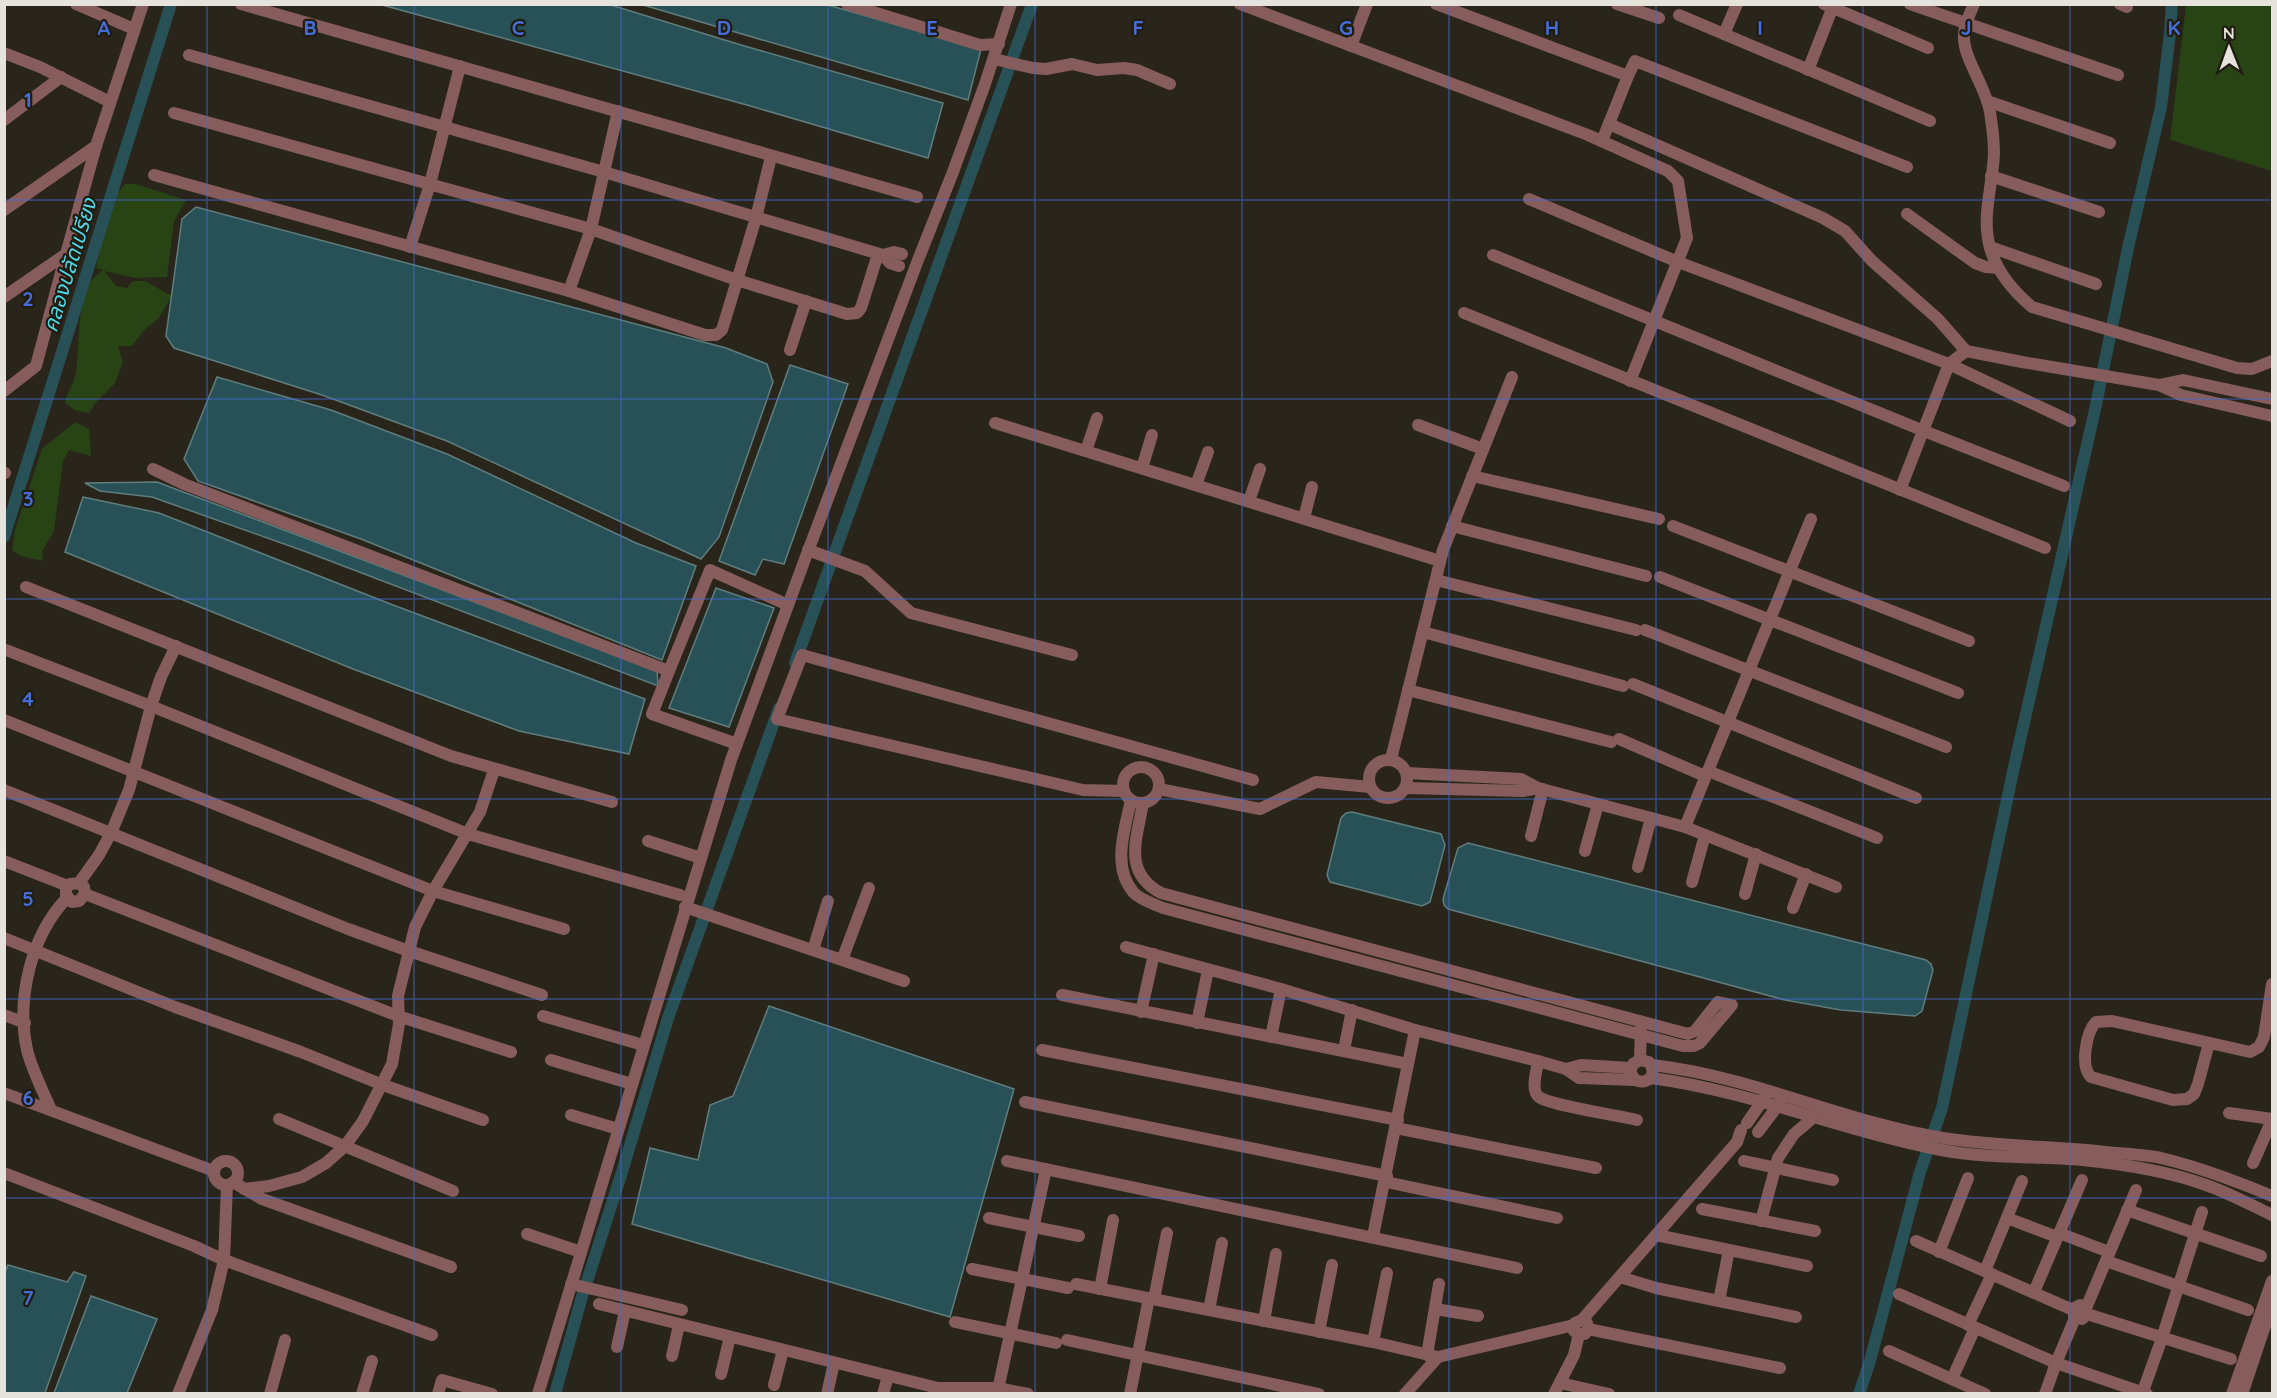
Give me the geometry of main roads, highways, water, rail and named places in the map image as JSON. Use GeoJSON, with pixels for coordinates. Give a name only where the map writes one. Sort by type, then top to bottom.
{"type":"FeatureCollection","features":[{"type":"Feature","properties":{"kind":"water"},"geometry":{"type":"Polygon","coordinates":[[[382,5],[611,5],[943,103],[928,158],[747,105],[382,5]]]}},
{"type":"Feature","properties":{"kind":"water"},"geometry":{"type":"Polygon","coordinates":[[[643,5],[828,5],[981,49],[968,100],[643,5]]]}},
{"type":"Feature","properties":{"kind":"water"},"geometry":{"type":"Polygon","coordinates":[[[196,207],[726,348],[767,364],[773,382],[719,537],[701,559],[447,441],[322,395],[174,348],[166,336],[182,219],[196,207]]]}},
{"type":"Feature","properties":{"kind":"water"},"geometry":{"type":"Polygon","coordinates":[[[790,365],[848,384],[784,564],[763,559],[755,575],[719,561],[790,365]]]}},
{"type":"Feature","properties":{"kind":"water"},"geometry":{"type":"Polygon","coordinates":[[[217,377],[331,410],[447,454],[636,543],[696,566],[662,660],[361,539],[198,481],[184,459],[217,377]]]}},
{"type":"Feature","properties":{"kind":"water"},"geometry":{"type":"Polygon","coordinates":[[[157,482],[657,671],[658,686],[304,551],[152,497],[100,491],[85,483],[157,482]]]}},
{"type":"Feature","properties":{"kind":"water"},"geometry":{"type":"Polygon","coordinates":[[[83,497],[159,513],[393,605],[645,699],[629,754],[519,731],[353,669],[65,552],[83,497]]]}},
{"type":"Feature","properties":{"kind":"water"},"geometry":{"type":"Polygon","coordinates":[[[716,588],[774,608],[729,727],[669,708],[716,588]]]}},
{"type":"Feature","properties":{"kind":"water"},"geometry":{"type":"Polygon","coordinates":[[[1352,812],[1441,834],[1445,845],[1430,902],[1422,906],[1330,882],[1327,875],[1341,818],[1346,813],[1352,812]]]}},
{"type":"Feature","properties":{"kind":"water"},"geometry":{"type":"Polygon","coordinates":[[[1468,843],[1926,960],[1931,964],[1933,970],[1922,1011],[1915,1016],[1841,1010],[1785,1000],[1448,909],[1443,899],[1458,848],[1468,843]]]}},
{"type":"Feature","properties":{"kind":"water"},"geometry":{"type":"Polygon","coordinates":[[[769,1006],[1014,1089],[950,1317],[632,1224],[650,1148],[698,1160],[710,1105],[733,1096],[769,1006]]]}},
{"type":"Feature","properties":{"kind":"water"},"geometry":{"type":"Polygon","coordinates":[[[8,1265],[67,1282],[74,1272],[86,1276],[45,1393],[5,1393],[4,1275],[8,1265]]]}},
{"type":"Feature","properties":{"kind":"water"},"geometry":{"type":"Polygon","coordinates":[[[91,1296],[157,1319],[127,1393],[54,1393],[91,1296]]]}},
{"type":"Feature","properties":{"kind":"waterway","name":"คลองปลัดเปรียง"},"geometry":{"type":"LineString","coordinates":[[4,537],[171,4]]}},
{"type":"Feature","properties":{"kind":"waterway"},"geometry":{"type":"LineString","coordinates":[[795,663],[1032,4]]}},
{"type":"Feature","properties":{"kind":"waterway"},"geometry":{"type":"LineString","coordinates":[[1859,1394],[1870,1361],[1920,1172],[1942,1108],[2014,767],[2161,107],[2172,4]]}},
{"type":"Feature","properties":{"kind":"waterway"},"geometry":{"type":"LineString","coordinates":[[555,1394],[581,1300],[668,1018],[779,708]]}}]}
